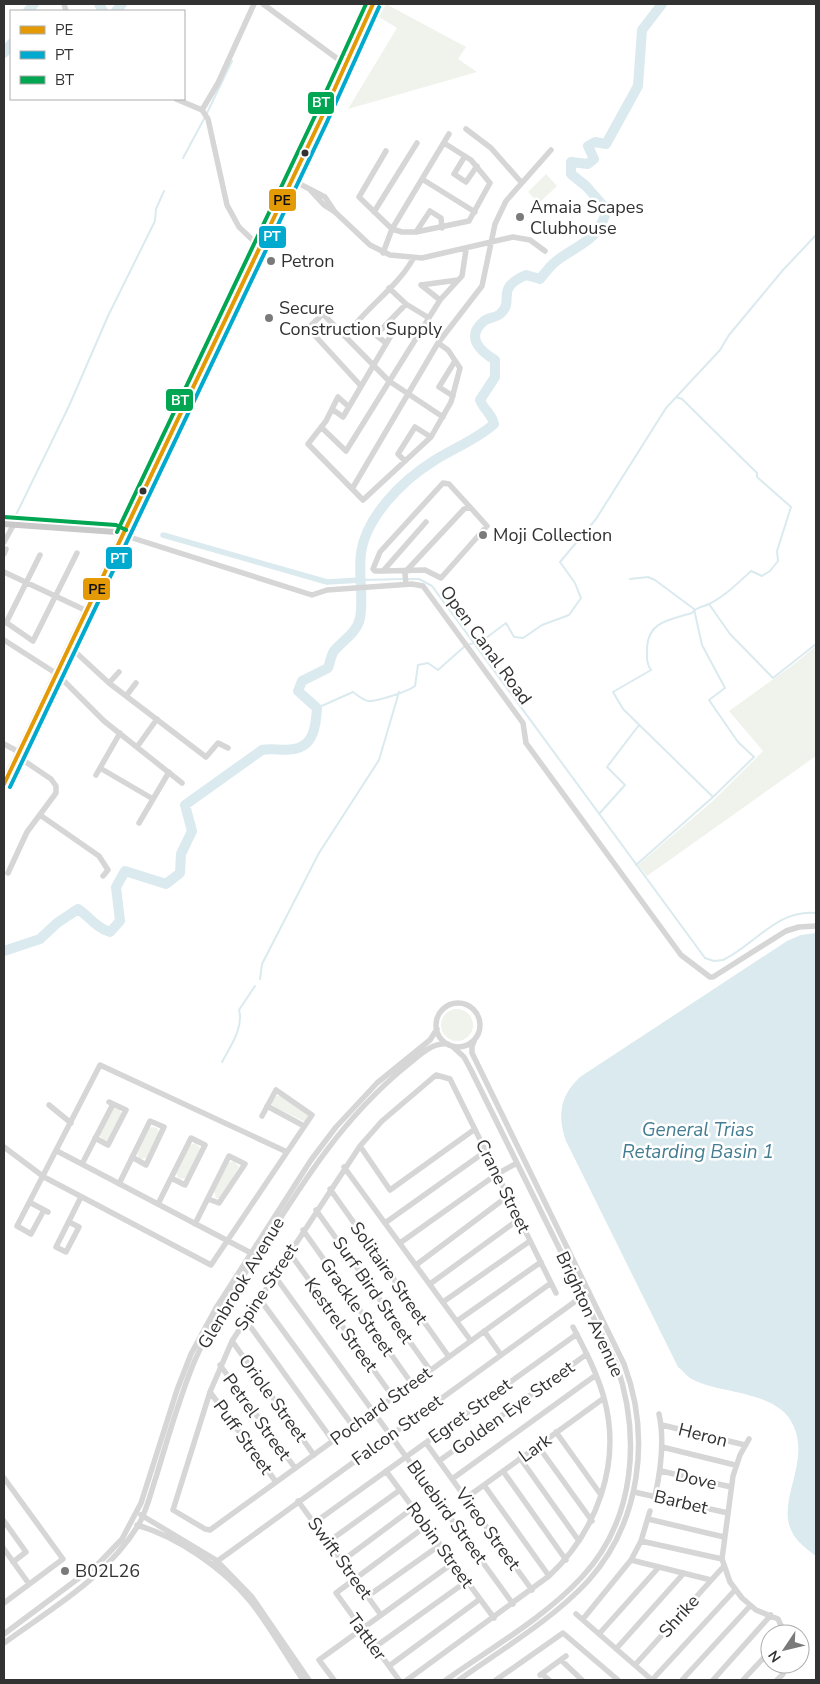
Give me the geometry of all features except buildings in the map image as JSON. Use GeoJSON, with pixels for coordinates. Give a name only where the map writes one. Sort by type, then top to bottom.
{"type":"FeatureCollection","features":[{"type":"Feature","properties":{"kind":"main road"},"geometry":{"type":"LineString","coordinates":[[4,784],[292,180],[373,4]]}},
{"type":"Feature","properties":{"kind":"main road","name":"Open Canal Road"},"geometry":{"type":"LineString","coordinates":[[4,523],[116,531],[123,535]]}},
{"type":"Feature","properties":{"kind":"street"},"geometry":{"type":"LineString","coordinates":[[202,110],[218,83],[254,4]]}},
{"type":"Feature","properties":{"kind":"street"},"geometry":{"type":"LineString","coordinates":[[263,4],[346,65]]}},
{"type":"Feature","properties":{"kind":"street"},"geometry":{"type":"LineString","coordinates":[[178,100],[202,110],[211,128],[227,205],[239,227],[260,247]]}},
{"type":"Feature","properties":{"kind":"street"},"geometry":{"type":"LineString","coordinates":[[466,129],[491,148],[521,182]]}},
{"type":"Feature","properties":{"kind":"street"},"geometry":{"type":"LineString","coordinates":[[383,252],[392,229],[449,134]]}},
{"type":"Feature","properties":{"kind":"street"},"geometry":{"type":"LineString","coordinates":[[374,212],[417,143]]}},
{"type":"Feature","properties":{"kind":"street"},"geometry":{"type":"LineString","coordinates":[[386,151],[358,198],[392,229],[402,232],[416,232],[469,221],[490,183],[477,166],[444,143]]}},
{"type":"Feature","properties":{"kind":"street"},"geometry":{"type":"LineString","coordinates":[[352,489],[406,394],[438,343],[482,286],[490,242],[499,213],[521,182],[551,150]]}},
{"type":"Feature","properties":{"kind":"street"},"geometry":{"type":"LineString","coordinates":[[465,156],[454,174],[466,182],[477,166]]}},
{"type":"Feature","properties":{"kind":"street"},"geometry":{"type":"LineString","coordinates":[[422,179],[475,212]]}},
{"type":"Feature","properties":{"kind":"street"},"geometry":{"type":"LineString","coordinates":[[292,180],[326,197],[335,212],[370,245],[383,252],[413,259],[466,250],[504,238],[523,238],[544,250]]}},
{"type":"Feature","properties":{"kind":"street"},"geometry":{"type":"LineString","coordinates":[[416,232],[430,211],[441,218],[442,228]]}},
{"type":"Feature","properties":{"kind":"street"},"geometry":{"type":"LineString","coordinates":[[321,427],[346,451],[440,300],[462,276],[466,250]]}},
{"type":"Feature","properties":{"kind":"street"},"geometry":{"type":"LineString","coordinates":[[346,336],[355,322],[389,288],[413,259]]}},
{"type":"Feature","properties":{"kind":"street"},"geometry":{"type":"LineString","coordinates":[[440,300],[421,285],[458,280]]}},
{"type":"Feature","properties":{"kind":"street"},"geometry":{"type":"LineString","coordinates":[[389,288],[406,304],[429,318]]}},
{"type":"Feature","properties":{"kind":"street"},"geometry":{"type":"LineString","coordinates":[[386,343],[376,335],[391,322],[406,304]]}},
{"type":"Feature","properties":{"kind":"street"},"geometry":{"type":"LineString","coordinates":[[361,386],[308,328],[323,314],[389,381],[443,417]]}},
{"type":"Feature","properties":{"kind":"street"},"geometry":{"type":"LineString","coordinates":[[332,409],[343,417],[396,327],[391,322]]}},
{"type":"Feature","properties":{"kind":"street"},"geometry":{"type":"LineString","coordinates":[[349,406],[338,396],[321,427],[308,444],[363,500],[431,437],[443,417],[453,396],[460,368],[448,350],[438,343]]}},
{"type":"Feature","properties":{"kind":"street"},"geometry":{"type":"LineString","coordinates":[[453,396],[439,388],[455,361]]}},
{"type":"Feature","properties":{"kind":"street"},"geometry":{"type":"LineString","coordinates":[[404,461],[398,454],[415,427],[431,437]]}},
{"type":"Feature","properties":{"kind":"street"},"geometry":{"type":"LineString","coordinates":[[443,483],[448,484],[470,507],[487,524],[486,529],[443,577],[430,571],[408,569],[375,571],[373,569],[380,552],[443,483]]}},
{"type":"Feature","properties":{"kind":"street"},"geometry":{"type":"LineString","coordinates":[[406,584],[405,574],[408,569],[464,509],[470,507]]}},
{"type":"Feature","properties":{"kind":"street"},"geometry":{"type":"LineString","coordinates":[[383,571],[426,522]]}},
{"type":"Feature","properties":{"kind":"street"},"geometry":{"type":"LineString","coordinates":[[4,542],[14,524]]}},
{"type":"Feature","properties":{"kind":"street","name":"Open Canal Road"},"geometry":{"type":"LineString","coordinates":[[123,535],[312,596],[327,590],[406,584],[421,585],[432,595],[523,723],[526,743],[680,955],[710,977],[724,972],[786,931],[799,927],[816,926]]}},
{"type":"Feature","properties":{"kind":"street"},"geometry":{"type":"LineString","coordinates":[[40,555],[5,622],[33,641],[77,553]]}},
{"type":"Feature","properties":{"kind":"street"},"geometry":{"type":"LineString","coordinates":[[4,572],[87,611]]}},
{"type":"Feature","properties":{"kind":"street"},"geometry":{"type":"LineString","coordinates":[[4,640],[57,674],[120,733],[182,783]]}},
{"type":"Feature","properties":{"kind":"street"},"geometry":{"type":"LineString","coordinates":[[70,647],[109,683],[206,757],[218,743],[228,748]]}},
{"type":"Feature","properties":{"kind":"street"},"geometry":{"type":"LineString","coordinates":[[109,683],[119,672]]}},
{"type":"Feature","properties":{"kind":"street"},"geometry":{"type":"LineString","coordinates":[[126,696],[136,682]]}},
{"type":"Feature","properties":{"kind":"street"},"geometry":{"type":"LineString","coordinates":[[137,747],[156,719]]}},
{"type":"Feature","properties":{"kind":"street"},"geometry":{"type":"LineString","coordinates":[[96,775],[120,733]]}},
{"type":"Feature","properties":{"kind":"street"},"geometry":{"type":"LineString","coordinates":[[4,744],[51,779],[56,786],[56,793],[27,832],[8,873]]}},
{"type":"Feature","properties":{"kind":"street"},"geometry":{"type":"LineString","coordinates":[[100,768],[153,799]]}},
{"type":"Feature","properties":{"kind":"street"},"geometry":{"type":"LineString","coordinates":[[139,822],[169,772]]}},
{"type":"Feature","properties":{"kind":"street"},"geometry":{"type":"LineString","coordinates":[[40,816],[99,856],[108,870],[103,876]]}},
{"type":"Feature","properties":{"kind":"street"},"geometry":{"type":"LineString","coordinates":[[452,1004],[464,1004],[475,1011],[480,1019],[480,1031],[476,1038],[466,1045],[450,1045],[443,1040],[437,1029],[438,1017],[445,1007],[452,1004]]}},
{"type":"Feature","properties":{"kind":"street","name":"Glenbrook Avenue"},"geometry":{"type":"LineString","coordinates":[[4,1643],[106,1567],[138,1526],[177,1390],[191,1354],[216,1308],[311,1160],[336,1127],[377,1083],[430,1040],[437,1029]]}},
{"type":"Feature","properties":{"kind":"street","name":"Brighton Avenue"},"geometry":{"type":"LineString","coordinates":[[459,1680],[552,1613],[588,1581],[613,1544],[634,1492],[638,1435],[631,1385],[624,1364],[472,1053],[472,1046],[476,1038]]}},
{"type":"Feature","properties":{"kind":"street","name":"Glenbrook Avenue"},"geometry":{"type":"LineString","coordinates":[[4,1634],[100,1563],[122,1539],[132,1523],[140,1515],[183,1392],[204,1340],[315,1163],[339,1132],[381,1087],[430,1048],[440,1043],[450,1045]]}},
{"type":"Feature","properties":{"kind":"street","name":"Brighton Avenue"},"geometry":{"type":"LineString","coordinates":[[446,1680],[549,1606],[572,1586],[595,1560],[618,1516],[628,1484],[631,1458],[631,1432],[624,1389],[616,1363],[464,1057],[450,1045]]}},
{"type":"Feature","properties":{"kind":"street"},"geometry":{"type":"LineString","coordinates":[[31,1203],[46,1211],[32,1234],[18,1226],[100,1065],[287,1152]]}},
{"type":"Feature","properties":{"kind":"street","name":"Crane Street"},"geometry":{"type":"LineString","coordinates":[[436,1075],[450,1079],[556,1293]]}},
{"type":"Feature","properties":{"kind":"street","name":"Spine Street"},"geometry":{"type":"LineString","coordinates":[[210,1530],[172,1510],[220,1365],[245,1319],[344,1167],[360,1146],[390,1114],[436,1075]]}},
{"type":"Feature","properties":{"kind":"street"},"geometry":{"type":"LineString","coordinates":[[4,1147],[44,1177],[211,1265],[312,1115],[276,1090],[262,1116]]}},
{"type":"Feature","properties":{"kind":"street"},"geometry":{"type":"LineString","coordinates":[[82,1164],[111,1103],[126,1110],[108,1145],[95,1138]]}},
{"type":"Feature","properties":{"kind":"street"},"geometry":{"type":"LineString","coordinates":[[49,1105],[71,1123]]}},
{"type":"Feature","properties":{"kind":"street"},"geometry":{"type":"LineString","coordinates":[[267,1106],[304,1126]]}},
{"type":"Feature","properties":{"kind":"street"},"geometry":{"type":"LineString","coordinates":[[119,1184],[132,1157],[150,1121],[164,1127],[146,1164],[132,1157]]}},
{"type":"Feature","properties":{"kind":"street"},"geometry":{"type":"LineString","coordinates":[[360,1146],[390,1190],[475,1129]]}},
{"type":"Feature","properties":{"kind":"street"},"geometry":{"type":"LineString","coordinates":[[158,1204],[190,1138],[205,1145],[184,1185],[171,1178]]}},
{"type":"Feature","properties":{"kind":"street"},"geometry":{"type":"LineString","coordinates":[[57,1151],[251,1253]]}},
{"type":"Feature","properties":{"kind":"street"},"geometry":{"type":"LineString","coordinates":[[385,1223],[486,1151]]}},
{"type":"Feature","properties":{"kind":"street"},"geometry":{"type":"LineString","coordinates":[[195,1224],[229,1156],[245,1164],[219,1203],[208,1199]]}},
{"type":"Feature","properties":{"kind":"street"},"geometry":{"type":"LineString","coordinates":[[400,1244],[497,1174],[517,1163]]}},
{"type":"Feature","properties":{"kind":"street"},"geometry":{"type":"LineString","coordinates":[[344,1167],[471,1340]]}},
{"type":"Feature","properties":{"kind":"street","name":"Solitaire Street"},"geometry":{"type":"LineString","coordinates":[[330,1189],[449,1357]]}},
{"type":"Feature","properties":{"kind":"street"},"geometry":{"type":"LineString","coordinates":[[416,1265],[508,1196]]}},
{"type":"Feature","properties":{"kind":"street"},"geometry":{"type":"LineString","coordinates":[[69,1222],[79,1227],[66,1252],[56,1247],[81,1197]]}},
{"type":"Feature","properties":{"kind":"street","name":"Surf Bird Street"},"geometry":{"type":"LineString","coordinates":[[316,1210],[430,1370]]}},
{"type":"Feature","properties":{"kind":"street"},"geometry":{"type":"LineString","coordinates":[[430,1284],[520,1219]]}},
{"type":"Feature","properties":{"kind":"street","name":"Grackle Street"},"geometry":{"type":"LineString","coordinates":[[303,1230],[412,1384]]}},
{"type":"Feature","properties":{"kind":"street"},"geometry":{"type":"LineString","coordinates":[[443,1302],[530,1241]]}},
{"type":"Feature","properties":{"kind":"street","name":"Kestrel Street"},"geometry":{"type":"LineString","coordinates":[[289,1252],[393,1397]]}},
{"type":"Feature","properties":{"kind":"street"},"geometry":{"type":"LineString","coordinates":[[457,1321],[541,1262]]}},
{"type":"Feature","properties":{"kind":"street","name":"Bluebird Street"},"geometry":{"type":"LineString","coordinates":[[274,1275],[513,1604]]}},
{"type":"Feature","properties":{"kind":"street","name":"Pochard Street"},"geometry":{"type":"LineString","coordinates":[[210,1530],[551,1282]]}},
{"type":"Feature","properties":{"kind":"street","name":"Falcon Street"},"geometry":{"type":"LineString","coordinates":[[214,1562],[589,1292]]}},
{"type":"Feature","properties":{"kind":"street"},"geometry":{"type":"LineString","coordinates":[[259,1298],[353,1426]]}},
{"type":"Feature","properties":{"kind":"street"},"geometry":{"type":"LineString","coordinates":[[245,1319],[333,1441]]}},
{"type":"Feature","properties":{"kind":"street"},"geometry":{"type":"LineString","coordinates":[[407,1680],[549,1576],[566,1560],[592,1521],[601,1495],[610,1450],[604,1398],[587,1354],[573,1327]]}},
{"type":"Feature","properties":{"kind":"street"},"geometry":{"type":"LineString","coordinates":[[484,1331],[501,1354]]}},
{"type":"Feature","properties":{"kind":"street","name":"Egret Street"},"geometry":{"type":"LineString","coordinates":[[314,1523],[577,1334]]}},
{"type":"Feature","properties":{"kind":"street","name":"Oriole Street"},"geometry":{"type":"LineString","coordinates":[[232,1341],[314,1455]]}},
{"type":"Feature","properties":{"kind":"street","name":"Golden Eye Street"},"geometry":{"type":"LineString","coordinates":[[439,1461],[587,1354]]}},
{"type":"Feature","properties":{"kind":"street","name":"Petrel Street"},"geometry":{"type":"LineString","coordinates":[[220,1365],[295,1468]]}},
{"type":"Feature","properties":{"kind":"street"},"geometry":{"type":"LineString","coordinates":[[452,1479],[596,1375]]}},
{"type":"Feature","properties":{"kind":"street","name":"Puff Street"},"geometry":{"type":"LineString","coordinates":[[210,1392],[276,1482]]}},
{"type":"Feature","properties":{"kind":"street","name":"Lark"},"geometry":{"type":"LineString","coordinates":[[466,1498],[604,1398]]}},
{"type":"Feature","properties":{"kind":"street"},"geometry":{"type":"LineString","coordinates":[[655,1496],[661,1471],[662,1425],[659,1414]]}},
{"type":"Feature","properties":{"kind":"street","name":"Heron"},"geometry":{"type":"LineString","coordinates":[[662,1425],[745,1445]]}},
{"type":"Feature","properties":{"kind":"street"},"geometry":{"type":"LineString","coordinates":[[556,1432],[601,1495]]}},
{"type":"Feature","properties":{"kind":"street"},"geometry":{"type":"LineString","coordinates":[[749,1439],[735,1465],[722,1559],[735,1590],[750,1606],[770,1615],[782,1624]]}},
{"type":"Feature","properties":{"kind":"street","name":"Vireo Street"},"geometry":{"type":"LineString","coordinates":[[426,1443],[532,1590]]}},
{"type":"Feature","properties":{"kind":"street"},"geometry":{"type":"LineString","coordinates":[[538,1446],[592,1521]]}},
{"type":"Feature","properties":{"kind":"street"},"geometry":{"type":"LineString","coordinates":[[662,1447],[735,1465]]}},
{"type":"Feature","properties":{"kind":"street"},"geometry":{"type":"LineString","coordinates":[[520,1458],[579,1541]]}},
{"type":"Feature","properties":{"kind":"street","name":"Robin Street"},"geometry":{"type":"LineString","coordinates":[[386,1471],[494,1618]]}},
{"type":"Feature","properties":{"kind":"street","name":"Dove"},"geometry":{"type":"LineString","coordinates":[[661,1471],[731,1487]]}},
{"type":"Feature","properties":{"kind":"street"},"geometry":{"type":"LineString","coordinates":[[502,1472],[566,1560]]}},
{"type":"Feature","properties":{"kind":"street"},"geometry":{"type":"LineString","coordinates":[[4,1478],[64,1559],[4,1602]]}},
{"type":"Feature","properties":{"kind":"street"},"geometry":{"type":"LineString","coordinates":[[484,1485],[549,1576]]}},
{"type":"Feature","properties":{"kind":"street"},"geometry":{"type":"LineString","coordinates":[[328,1542],[400,1490]]}},
{"type":"Feature","properties":{"kind":"street","name":"Barbet"},"geometry":{"type":"LineString","coordinates":[[634,1492],[728,1513]]}},
{"type":"Feature","properties":{"kind":"street","name":"Swift Street"},"geometry":{"type":"LineString","coordinates":[[298,1501],[381,1615]]}},
{"type":"Feature","properties":{"kind":"street"},"geometry":{"type":"LineString","coordinates":[[342,1560],[413,1508]]}},
{"type":"Feature","properties":{"kind":"street"},"geometry":{"type":"LineString","coordinates":[[583,1619],[631,1560],[641,1541],[650,1511]]}},
{"type":"Feature","properties":{"kind":"street"},"geometry":{"type":"LineString","coordinates":[[140,1515],[214,1562],[252,1597],[309,1680]]}},
{"type":"Feature","properties":{"kind":"street"},"geometry":{"type":"LineString","coordinates":[[648,1519],[724,1537]]}},
{"type":"Feature","properties":{"kind":"street"},"geometry":{"type":"LineString","coordinates":[[4,1521],[26,1552],[13,1562]]}},
{"type":"Feature","properties":{"kind":"street"},"geometry":{"type":"LineString","coordinates":[[132,1523],[214,1562],[249,1600],[303,1680]]}},
{"type":"Feature","properties":{"kind":"street"},"geometry":{"type":"LineString","coordinates":[[355,1579],[426,1526]]}},
{"type":"Feature","properties":{"kind":"street"},"geometry":{"type":"LineString","coordinates":[[641,1541],[722,1559]]}},
{"type":"Feature","properties":{"kind":"street"},"geometry":{"type":"LineString","coordinates":[[368,1596],[440,1545]]}},
{"type":"Feature","properties":{"kind":"street"},"geometry":{"type":"LineString","coordinates":[[4,1549],[29,1584]]}},
{"type":"Feature","properties":{"kind":"street"},"geometry":{"type":"LineString","coordinates":[[631,1560],[711,1580]]}},
{"type":"Feature","properties":{"kind":"street"},"geometry":{"type":"LineString","coordinates":[[334,1680],[319,1660],[453,1563]]}},
{"type":"Feature","properties":{"kind":"street","name":"Shrike"},"geometry":{"type":"LineString","coordinates":[[635,1665],[724,1566]]}},
{"type":"Feature","properties":{"kind":"street"},"geometry":{"type":"LineString","coordinates":[[599,1634],[659,1567]]}},
{"type":"Feature","properties":{"kind":"street"},"geometry":{"type":"LineString","coordinates":[[616,1649],[684,1573]]}},
{"type":"Feature","properties":{"kind":"street","name":"Tattler"},"geometry":{"type":"LineString","coordinates":[[355,1579],[336,1593],[399,1680]]}},
{"type":"Feature","properties":{"kind":"street"},"geometry":{"type":"LineString","coordinates":[[375,1647],[467,1581]]}},
{"type":"Feature","properties":{"kind":"street"},"geometry":{"type":"LineString","coordinates":[[576,1614],[652,1680],[735,1590]]}},
{"type":"Feature","properties":{"kind":"street"},"geometry":{"type":"LineString","coordinates":[[389,1666],[480,1599]]}},
{"type":"Feature","properties":{"kind":"street"},"geometry":{"type":"LineString","coordinates":[[682,1680],[750,1606]]}},
{"type":"Feature","properties":{"kind":"street"},"geometry":{"type":"LineString","coordinates":[[713,1680],[770,1615]]}},
{"type":"Feature","properties":{"kind":"street"},"geometry":{"type":"LineString","coordinates":[[496,1680],[563,1634],[618,1680]]}},
{"type":"Feature","properties":{"kind":"street"},"geometry":{"type":"LineString","coordinates":[[549,1680],[541,1675],[566,1656]]}},
{"type":"Feature","properties":{"kind":"street"},"geometry":{"type":"LineString","coordinates":[[561,1660],[582,1680]]}},
{"type":"Feature","properties":{"kind":"street"},"geometry":{"type":"LineString","coordinates":[[744,1680],[760,1662]]}},
{"type":"Feature","properties":{"kind":"shaded area"},"geometry":{"type":"Polygon","coordinates":[[[386,4],[466,47],[458,59],[477,72],[348,109],[397,28],[379,17],[386,4]]]}},
{"type":"Feature","properties":{"kind":"shaded area"},"geometry":{"type":"Polygon","coordinates":[[[546,174],[557,186],[539,203],[528,192],[546,174]]]}},
{"type":"Feature","properties":{"kind":"shaded area"},"geometry":{"type":"Polygon","coordinates":[[[816,646],[816,756],[647,876],[638,865],[714,800],[763,751],[729,711],[816,646]]]}},
{"type":"Feature","properties":{"kind":"shaded area"},"geometry":{"type":"Polygon","coordinates":[[[457,1009],[463,1010],[468,1014],[472,1019],[472,1031],[468,1036],[463,1040],[457,1041],[451,1040],[446,1036],[442,1031],[441,1025],[442,1019],[446,1014],[451,1010],[457,1009]]]}},
{"type":"Feature","properties":{"kind":"shaded area"},"geometry":{"type":"Polygon","coordinates":[[[276,1096],[280,1096],[307,1113],[308,1116],[305,1122],[273,1106],[271,1102],[276,1096]]]}},
{"type":"Feature","properties":{"kind":"shaded area"},"geometry":{"type":"Polygon","coordinates":[[[113,1108],[120,1109],[121,1114],[108,1140],[104,1140],[99,1135],[113,1108]]]}},
{"type":"Feature","properties":{"kind":"shaded area"},"geometry":{"type":"Polygon","coordinates":[[[149,1128],[157,1128],[159,1133],[146,1158],[140,1159],[137,1154],[149,1128]]]}},
{"type":"Feature","properties":{"kind":"shaded area"},"geometry":{"type":"Polygon","coordinates":[[[195,1143],[200,1150],[186,1178],[179,1179],[176,1173],[190,1145],[195,1143]]]}},
{"type":"Feature","properties":{"kind":"shaded area"},"geometry":{"type":"Polygon","coordinates":[[[234,1161],[239,1167],[220,1198],[216,1198],[214,1191],[228,1163],[234,1161]]]}},
{"type":"Feature","properties":{"kind":"water","name":"General Trias Retarding Basin 1"},"geometry":{"type":"Polygon","coordinates":[[[816,933],[816,1556],[797,1539],[792,1532],[788,1520],[790,1495],[798,1455],[798,1441],[794,1427],[786,1415],[762,1399],[702,1383],[690,1378],[678,1367],[566,1141],[561,1114],[568,1091],[580,1077],[787,941],[801,935],[816,933]]]}},
{"type":"Feature","properties":{"kind":"waterway"},"geometry":{"type":"LineString","coordinates":[[29,10],[34,4]]}},
{"type":"Feature","properties":{"kind":"waterway"},"geometry":{"type":"LineString","coordinates":[[99,4],[102,10]]}},
{"type":"Feature","properties":{"kind":"waterway"},"geometry":{"type":"LineString","coordinates":[[117,10],[122,4]]}},
{"type":"Feature","properties":{"kind":"waterway"},"geometry":{"type":"LineString","coordinates":[[4,951],[40,939],[57,923],[78,909],[97,925],[110,932],[120,921],[116,887],[125,871],[166,884],[180,873],[181,854],[192,831],[185,805],[262,750],[294,749],[306,744],[310,739],[315,728],[317,708],[298,691],[302,681],[328,668],[334,651],[356,628],[360,618],[361,553],[370,526],[387,501],[409,479],[432,462],[480,435],[494,424],[492,417],[480,400],[495,377],[495,360],[484,352],[477,343],[475,338],[478,327],[486,320],[499,315],[505,308],[508,290],[516,280],[526,275],[540,279],[556,261],[594,235],[603,220],[607,210],[586,186],[571,174],[571,162],[588,164],[594,159],[588,146],[595,142],[606,144],[638,86],[642,30],[662,4]]}},
{"type":"Feature","properties":{"kind":"waterway"},"geometry":{"type":"LineString","coordinates":[[4,53],[10,45]]}},
{"type":"Feature","properties":{"kind":"waterway"},"geometry":{"type":"LineString","coordinates":[[207,113],[232,61]]}},
{"type":"Feature","properties":{"kind":"waterway"},"geometry":{"type":"LineString","coordinates":[[183,158],[205,117]]}},
{"type":"Feature","properties":{"kind":"waterway"},"geometry":{"type":"LineString","coordinates":[[15,517],[69,406],[108,316],[155,221],[156,209],[164,191]]}},
{"type":"Feature","properties":{"kind":"waterway"},"geometry":{"type":"LineString","coordinates":[[470,644],[482,641],[506,623],[514,637],[523,638],[542,625],[569,615],[581,598],[575,583],[560,562],[596,519],[666,408],[720,350],[729,335],[783,270],[816,235]]}},
{"type":"Feature","properties":{"kind":"waterway"},"geometry":{"type":"LineString","coordinates":[[676,397],[682,399],[757,473],[757,477],[791,507],[777,551],[778,561],[770,571],[762,576],[751,571],[715,601],[698,608],[692,613],[668,620],[656,627],[648,639],[647,657],[651,670],[613,692],[623,709],[713,797]]}},
{"type":"Feature","properties":{"kind":"waterway"},"geometry":{"type":"LineString","coordinates":[[4,516],[120,524]]}},
{"type":"Feature","properties":{"kind":"waterway"},"geometry":{"type":"LineString","coordinates":[[163,535],[327,582],[361,580]]}},
{"type":"Feature","properties":{"kind":"waterway"},"geometry":{"type":"LineString","coordinates":[[630,579],[648,577],[655,580],[694,609],[702,645],[725,688],[709,700],[738,742],[754,757],[713,797],[636,865]]}},
{"type":"Feature","properties":{"kind":"waterway"},"geometry":{"type":"LineString","coordinates":[[361,580],[403,579]]}},
{"type":"Feature","properties":{"kind":"waterway"},"geometry":{"type":"LineString","coordinates":[[408,579],[419,579],[432,586],[705,958],[714,961],[723,960],[735,954],[778,922],[802,913],[816,913]]}},
{"type":"Feature","properties":{"kind":"waterway"},"geometry":{"type":"LineString","coordinates":[[709,604],[730,634],[773,678],[816,644]]}},
{"type":"Feature","properties":{"kind":"waterway"},"geometry":{"type":"LineString","coordinates":[[317,708],[353,692],[362,699],[372,701],[406,691],[415,686],[418,665],[428,663],[438,670],[465,646]]}},
{"type":"Feature","properties":{"kind":"waterway"},"geometry":{"type":"LineString","coordinates":[[260,979],[262,964],[319,853],[379,760],[399,692]]}},
{"type":"Feature","properties":{"kind":"waterway"},"geometry":{"type":"LineString","coordinates":[[599,814],[625,785],[607,767],[639,725]]}},
{"type":"Feature","properties":{"kind":"waterway"},"geometry":{"type":"LineString","coordinates":[[222,1062],[238,1030],[240,1023],[239,1010],[255,986]]}},
{"type":"Feature","properties":{"kind":"transit line","name":"BT"},"geometry":{"type":"LineString","coordinates":[[117,532],[314,118],[366,4]]}},
{"type":"Feature","properties":{"kind":"transit line","name":"PE"},"geometry":{"type":"LineString","coordinates":[[4,784],[320,121],[373,4]]}},
{"type":"Feature","properties":{"kind":"transit line","name":"PT"},"geometry":{"type":"LineString","coordinates":[[10,787],[326,124],[379,7]]}},
{"type":"Feature","properties":{"kind":"transit line","name":"BT"},"geometry":{"type":"LineString","coordinates":[[4,517],[116,525],[126,530]]}},
{"type":"Feature","properties":{"kind":"place","name":"Amaia Scapes Clubhouse"},"geometry":{"type":"Point","coordinates":[520,217]}},
{"type":"Feature","properties":{"kind":"place","name":"Petron"},"geometry":{"type":"Point","coordinates":[271,261]}},
{"type":"Feature","properties":{"kind":"place","name":"Secure Construction Supply"},"geometry":{"type":"Point","coordinates":[269,318]}},
{"type":"Feature","properties":{"kind":"place","name":"Moji Collection"},"geometry":{"type":"Point","coordinates":[483,535]}},
{"type":"Feature","properties":{"kind":"place","name":"B02L26"},"geometry":{"type":"Point","coordinates":[65,1571]}}]}
